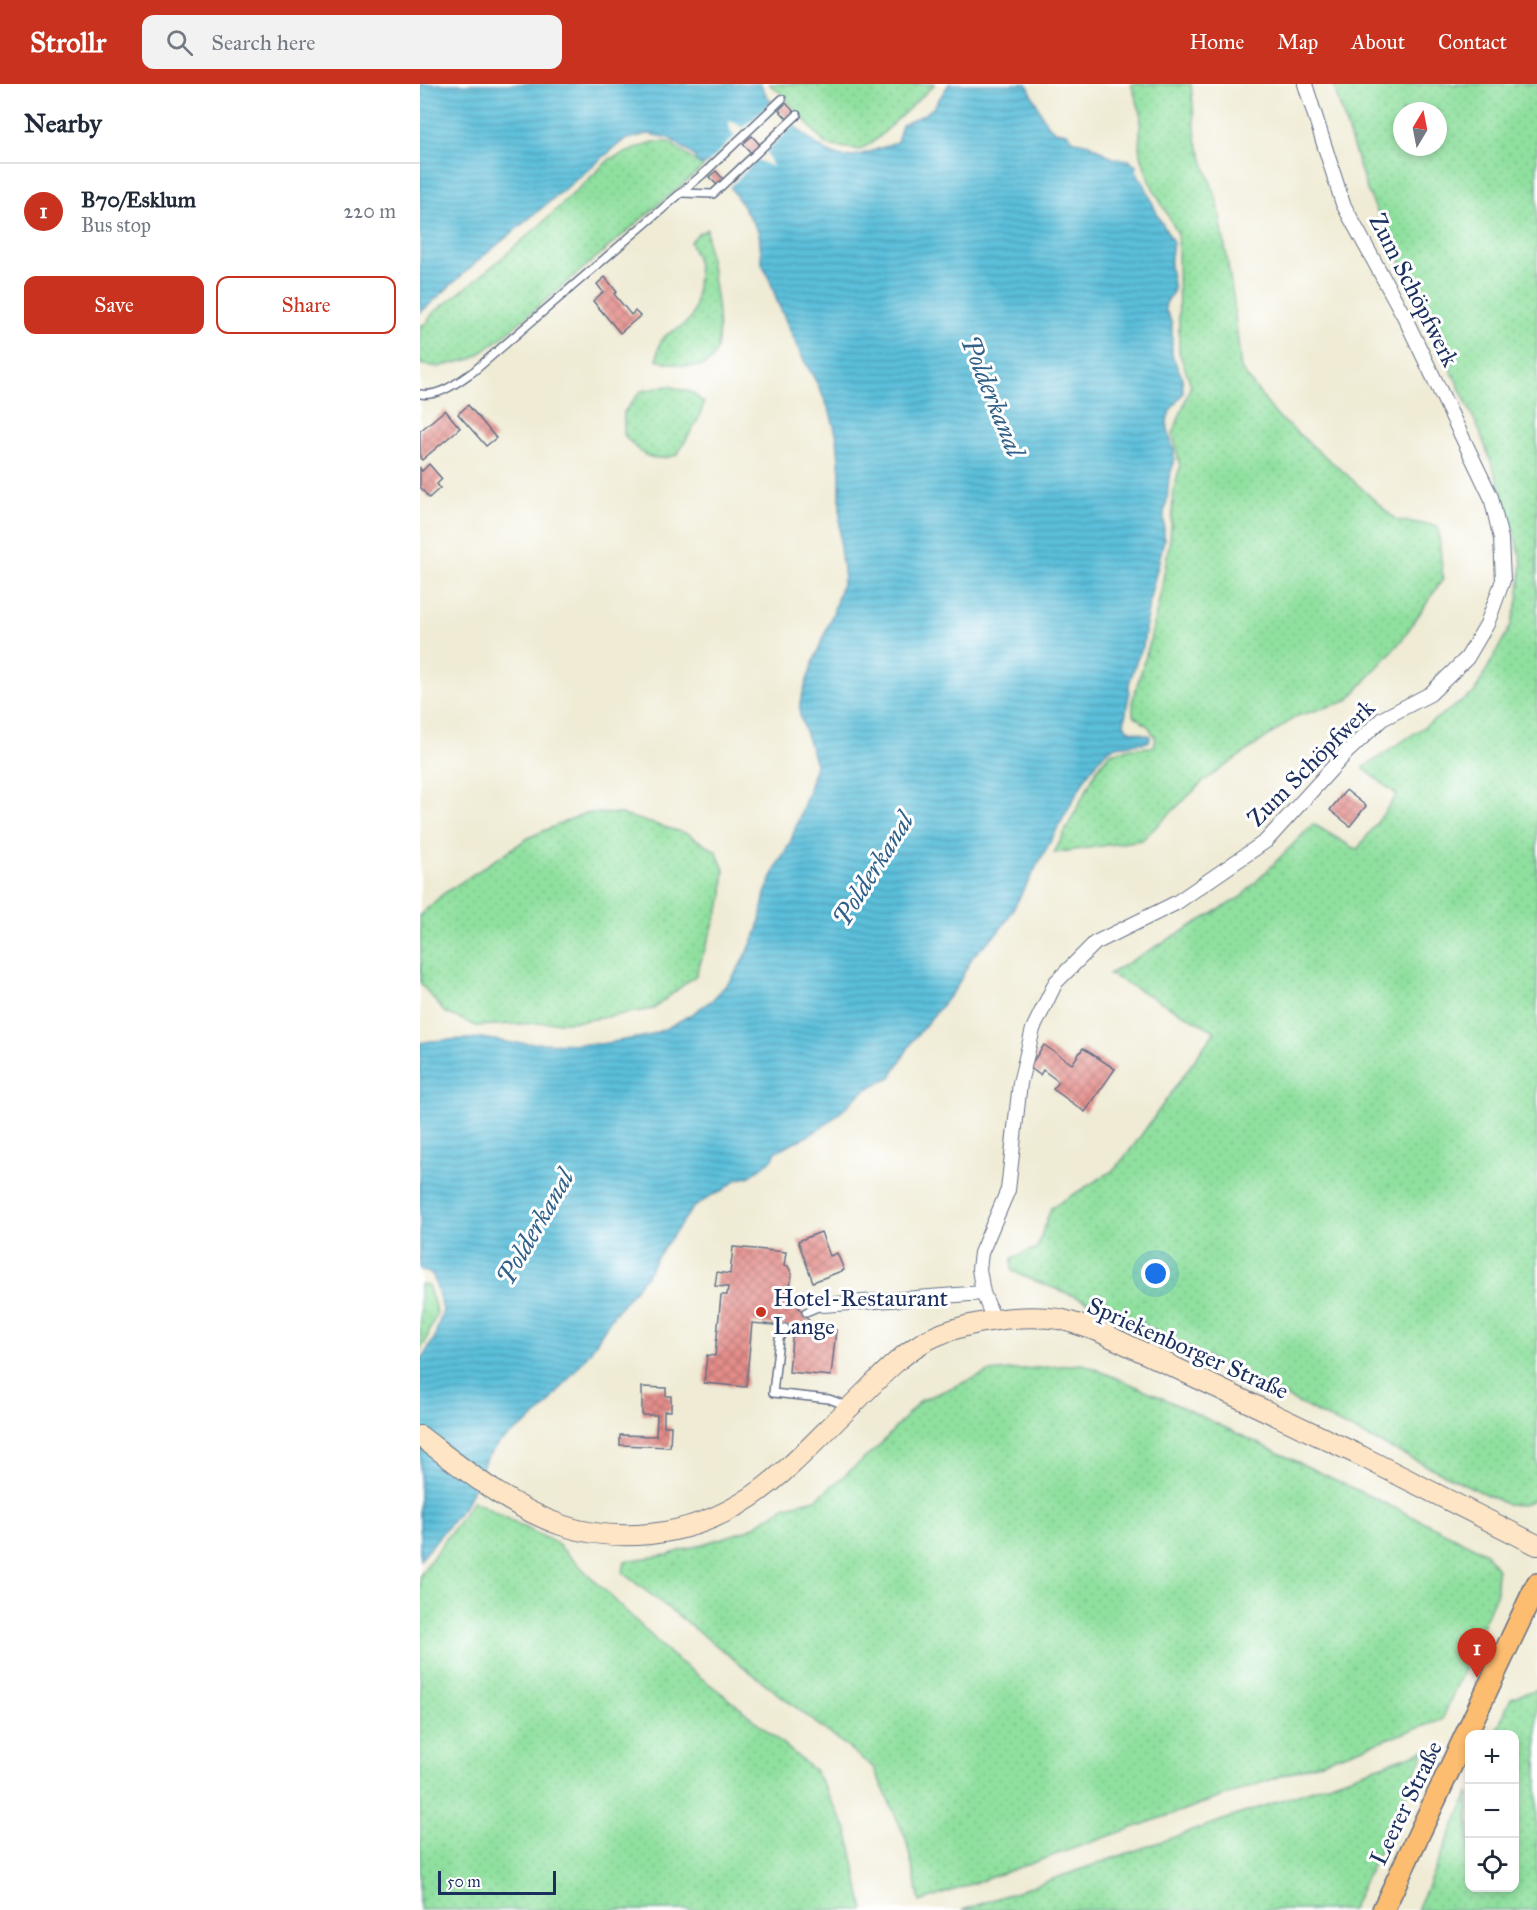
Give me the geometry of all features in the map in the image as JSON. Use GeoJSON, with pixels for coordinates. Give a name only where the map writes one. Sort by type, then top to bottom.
{"type":"FeatureCollection","features":[{"type":"Feature","properties":{"kind":"main road","name":"Leerer Straße"},"geometry":{"type":"LineString","coordinates":[[1383,1910],[1537,1584]]}},
{"type":"Feature","properties":{"kind":"street","name":"Zum Schöpfwerk"},"geometry":{"type":"LineString","coordinates":[[994,1320],[983,1293],[979,1269],[981,1253],[1008,1190],[1020,1083],[1033,1029],[1056,982],[1095,943],[1176,903],[1266,841],[1346,753],[1382,719],[1430,694],[1467,658],[1487,624],[1503,580],[1501,539],[1491,497],[1405,318],[1343,204],[1305,84]]}},
{"type":"Feature","properties":{"kind":"street"},"geometry":{"type":"LineString","coordinates":[[823,1305],[983,1293]]}},
{"type":"Feature","properties":{"kind":"street","name":"Spriekenborger Straße"},"geometry":{"type":"LineString","coordinates":[[420,1436],[491,1490],[543,1517],[593,1534],[634,1536],[674,1530],[722,1515],[747,1501],[785,1472],[897,1361],[925,1341],[957,1329],[994,1320],[1058,1319],[1098,1331],[1361,1456],[1537,1545]]}},
{"type":"Feature","properties":{"kind":"lane"},"geometry":{"type":"LineString","coordinates":[[420,394],[436,394],[474,371],[703,174],[782,99]]}},
{"type":"Feature","properties":{"kind":"lane"},"geometry":{"type":"LineString","coordinates":[[681,193],[713,194],[796,115]]}},
{"type":"Feature","properties":{"kind":"lane"},"geometry":{"type":"LineString","coordinates":[[806,1312],[823,1305]]}},
{"type":"Feature","properties":{"kind":"lane"},"geometry":{"type":"LineString","coordinates":[[785,1328],[779,1339],[773,1393],[829,1399],[851,1407]]}},
{"type":"Feature","properties":{"kind":"green space"},"geometry":{"type":"Polygon","coordinates":[[[769,84],[935,84],[877,139],[860,150],[826,145],[782,94],[769,84]]]}},
{"type":"Feature","properties":{"kind":"green space"},"geometry":{"type":"Polygon","coordinates":[[[1131,84],[1191,84],[1196,139],[1218,204],[1233,295],[1241,369],[1276,415],[1396,520],[1438,526],[1443,579],[1401,641],[1347,701],[1297,716],[1204,781],[1142,840],[1054,853],[1096,771],[1110,753],[1152,747],[1156,739],[1149,727],[1133,715],[1133,699],[1149,645],[1170,539],[1174,489],[1180,466],[1173,434],[1191,385],[1179,352],[1178,234],[1149,181],[1139,148],[1141,113],[1131,84]]]}},
{"type":"Feature","properties":{"kind":"green space"},"geometry":{"type":"Polygon","coordinates":[[[1333,84],[1537,84],[1537,1498],[1523,1505],[1506,1504],[1336,1422],[1126,1316],[1012,1270],[1012,1258],[1037,1248],[1051,1208],[1114,1170],[1215,1031],[1109,974],[1241,897],[1313,824],[1357,850],[1397,795],[1363,768],[1474,693],[1511,625],[1518,600],[1522,563],[1507,506],[1480,432],[1367,190],[1333,84]]]}},
{"type":"Feature","properties":{"kind":"green space"},"geometry":{"type":"Polygon","coordinates":[[[653,142],[669,142],[703,167],[500,339],[472,359],[438,367],[420,364],[420,325],[426,324],[432,314],[539,226],[610,159],[653,142]]]}},
{"type":"Feature","properties":{"kind":"green space"},"geometry":{"type":"Polygon","coordinates":[[[707,229],[719,327],[714,356],[707,363],[696,366],[683,366],[657,360],[660,342],[683,325],[692,315],[697,291],[698,265],[690,242],[707,229]]]}},
{"type":"Feature","properties":{"kind":"green space"},"geometry":{"type":"Polygon","coordinates":[[[669,386],[693,393],[704,403],[699,418],[677,455],[653,458],[642,453],[624,435],[624,412],[641,391],[669,386]]]}},
{"type":"Feature","properties":{"kind":"green space"},"geometry":{"type":"Polygon","coordinates":[[[585,813],[620,814],[688,834],[716,851],[724,870],[723,897],[696,975],[653,1009],[582,1021],[476,1026],[444,1012],[421,984],[420,915],[443,894],[530,837],[585,813]]]}},
{"type":"Feature","properties":{"kind":"green space"},"geometry":{"type":"Polygon","coordinates":[[[420,1284],[428,1285],[437,1312],[420,1350],[420,1284]]]}},
{"type":"Feature","properties":{"kind":"green space"},"geometry":{"type":"Polygon","coordinates":[[[1083,1364],[1152,1393],[1486,1553],[1497,1569],[1497,1592],[1442,1720],[920,1902],[906,1839],[874,1768],[623,1573],[625,1561],[667,1555],[748,1530],[786,1506],[816,1499],[877,1448],[920,1401],[989,1372],[1083,1364]]]}},
{"type":"Feature","properties":{"kind":"green space"},"geometry":{"type":"Polygon","coordinates":[[[473,1501],[556,1543],[671,1655],[728,1698],[815,1771],[847,1829],[864,1910],[420,1910],[420,1575],[473,1501]]]}},
{"type":"Feature","properties":{"kind":"green space"},"geometry":{"type":"Polygon","coordinates":[[[1537,1689],[1537,1910],[1417,1910],[1465,1801],[1465,1892],[1519,1892],[1519,1730],[1497,1730],[1511,1698],[1537,1689]]]}},
{"type":"Feature","properties":{"kind":"green space"},"geometry":{"type":"Polygon","coordinates":[[[1426,1750],[1351,1910],[963,1910],[1426,1750]]]}},
{"type":"Feature","properties":{"kind":"water","name":"Polderkanal"},"geometry":{"type":"Polygon","coordinates":[[[420,84],[761,84],[767,97],[793,125],[824,149],[843,157],[849,157],[897,142],[902,125],[934,107],[949,84],[1027,84],[1046,123],[1055,131],[1067,133],[1075,141],[1089,144],[1113,158],[1129,160],[1136,166],[1136,172],[1144,183],[1158,216],[1173,242],[1170,266],[1174,290],[1165,309],[1172,323],[1172,355],[1182,377],[1183,393],[1170,411],[1167,421],[1174,451],[1174,463],[1169,478],[1164,513],[1164,540],[1149,602],[1143,647],[1129,684],[1124,724],[1127,729],[1150,736],[1150,740],[1116,746],[1105,752],[1087,775],[1007,920],[973,956],[956,988],[913,1040],[891,1077],[865,1090],[828,1123],[810,1135],[776,1151],[773,1159],[750,1176],[736,1180],[692,1209],[655,1260],[649,1272],[612,1317],[590,1352],[546,1407],[500,1442],[486,1458],[466,1504],[420,1560],[420,1362],[434,1339],[443,1310],[433,1275],[420,1269],[420,1043],[482,1038],[512,1043],[601,1044],[648,1036],[690,1015],[712,1000],[731,980],[758,930],[765,894],[778,863],[790,843],[808,793],[816,764],[800,716],[800,702],[844,577],[840,548],[840,473],[837,437],[830,412],[802,357],[762,263],[759,232],[731,188],[709,162],[703,166],[694,156],[669,138],[648,134],[624,140],[480,259],[420,313],[420,84]]]}},
{"type":"Feature","properties":{"kind":"pier"},"geometry":{"type":"Polygon","coordinates":[[[771,98],[807,133],[794,125],[766,151],[773,167],[757,160],[728,189],[708,166],[702,169],[735,136],[730,130],[729,121],[743,128],[773,101],[771,98]]]}},
{"type":"Feature","properties":{"kind":"building"},"geometry":{"type":"Polygon","coordinates":[[[786,103],[796,114],[789,121],[779,110],[786,103]]]}},
{"type":"Feature","properties":{"kind":"building"},"geometry":{"type":"Polygon","coordinates":[[[752,136],[762,147],[753,155],[743,144],[752,136]]]}},
{"type":"Feature","properties":{"kind":"building"},"geometry":{"type":"Polygon","coordinates":[[[716,171],[725,181],[719,187],[709,177],[716,171]]]}},
{"type":"Feature","properties":{"kind":"building"},"geometry":{"type":"Polygon","coordinates":[[[605,277],[617,292],[614,294],[631,315],[635,311],[640,316],[620,333],[593,301],[603,292],[597,284],[605,277]]]}},
{"type":"Feature","properties":{"kind":"building"},"geometry":{"type":"Polygon","coordinates":[[[468,405],[496,438],[486,446],[458,414],[468,405]]]}},
{"type":"Feature","properties":{"kind":"building"},"geometry":{"type":"Polygon","coordinates":[[[445,410],[460,428],[422,460],[420,458],[420,431],[445,410]]]}},
{"type":"Feature","properties":{"kind":"building"},"geometry":{"type":"Polygon","coordinates":[[[429,464],[442,479],[437,484],[440,488],[429,498],[420,487],[420,468],[422,471],[429,464]]]}},
{"type":"Feature","properties":{"kind":"building"},"geometry":{"type":"Polygon","coordinates":[[[1346,790],[1366,806],[1350,826],[1330,810],[1346,790]]]}},
{"type":"Feature","properties":{"kind":"building"},"geometry":{"type":"Polygon","coordinates":[[[1044,1045],[1072,1064],[1083,1048],[1115,1069],[1085,1112],[1053,1089],[1059,1082],[1043,1070],[1040,1075],[1029,1067],[1044,1045]]]}},
{"type":"Feature","properties":{"kind":"building"},"geometry":{"type":"Polygon","coordinates":[[[821,1232],[830,1256],[837,1253],[844,1270],[813,1282],[798,1241],[821,1232]]]}},
{"type":"Feature","properties":{"kind":"building","name":"Hotel-Restaurant Lange"},"geometry":{"type":"Polygon","coordinates":[[[733,1247],[786,1252],[784,1266],[788,1266],[792,1274],[788,1300],[793,1300],[811,1323],[811,1327],[836,1330],[831,1376],[789,1372],[793,1327],[752,1323],[746,1387],[704,1383],[707,1355],[715,1356],[721,1295],[727,1295],[728,1287],[715,1286],[717,1272],[730,1274],[733,1247]]]}},
{"type":"Feature","properties":{"kind":"building"},"geometry":{"type":"Polygon","coordinates":[[[642,1387],[666,1388],[666,1396],[671,1396],[671,1411],[664,1411],[664,1426],[671,1426],[670,1447],[620,1445],[620,1435],[656,1436],[657,1415],[642,1415],[642,1387]]]}},
{"type":"Feature","properties":{"kind":"place","name":"Hotel-Restaurant Lange"},"geometry":{"type":"Point","coordinates":[761,1312]}},
{"type":"Feature","properties":{"kind":"place","name":"B70/Esklum"},"geometry":{"type":"Point","coordinates":[1477,1678]}}]}
